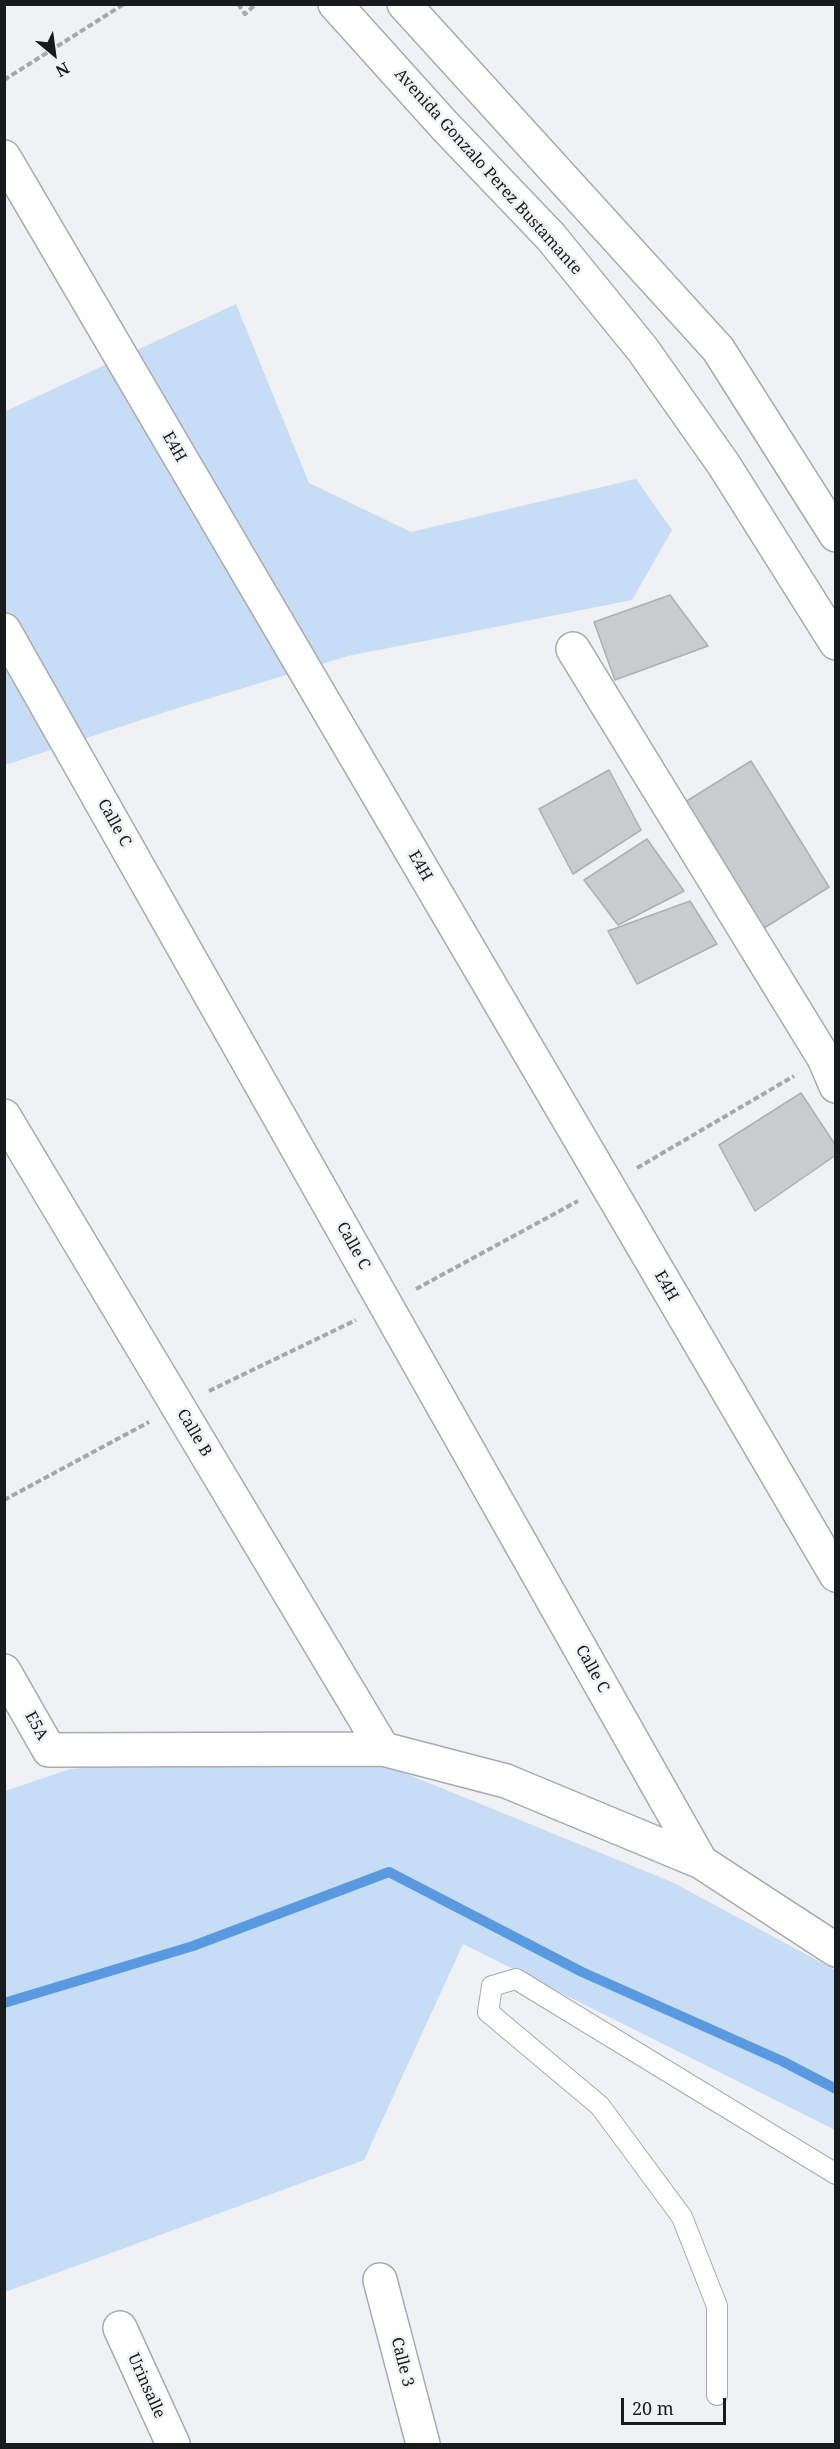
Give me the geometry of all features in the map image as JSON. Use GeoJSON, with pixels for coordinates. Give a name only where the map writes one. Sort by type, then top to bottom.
{"type":"FeatureCollection","features":[{"type":"Feature","properties":{"kind":"street","name":"Avenida Gonzalo Perez Bustamante"},"geometry":{"type":"LineString","coordinates":[[335,4],[444,125],[551,237],[643,350],[724,465],[836,643]]}},
{"type":"Feature","properties":{"kind":"street"},"geometry":{"type":"LineString","coordinates":[[404,4],[718,349],[836,535]]}},
{"type":"Feature","properties":{"kind":"street","name":"E4H"},"geometry":{"type":"LineString","coordinates":[[4,157],[836,1575]]}},
{"type":"Feature","properties":{"kind":"street","name":"Calle C"},"geometry":{"type":"LineString","coordinates":[[4,630],[701,1862]]}},
{"type":"Feature","properties":{"kind":"street"},"geometry":{"type":"LineString","coordinates":[[573,649],[830,1072]]}},
{"type":"Feature","properties":{"kind":"street","name":"Calle B"},"geometry":{"type":"LineString","coordinates":[[4,1116],[384,1749]]}},
{"type":"Feature","properties":{"kind":"street","name":"E5A"},"geometry":{"type":"LineString","coordinates":[[4,1671],[49,1750],[384,1749]]}},
{"type":"Feature","properties":{"kind":"street"},"geometry":{"type":"LineString","coordinates":[[384,1749],[506,1782],[701,1862],[836,1950]]}},
{"type":"Feature","properties":{"kind":"street","name":"Calle 3"},"geometry":{"type":"LineString","coordinates":[[380,2280],[423,2445]]}},
{"type":"Feature","properties":{"kind":"street","name":"Urinsalle"},"geometry":{"type":"LineString","coordinates":[[120,2328],[173,2445]]}},
{"type":"Feature","properties":{"kind":"lane"},"geometry":{"type":"LineString","coordinates":[[717,2395],[717,2306],[682,2217],[600,2106],[488,2012],[492,1986],[516,1979],[836,2174]]}},
{"type":"Feature","properties":{"kind":"path"},"geometry":{"type":"LineString","coordinates":[[4,80],[124,4]]}},
{"type":"Feature","properties":{"kind":"path"},"geometry":{"type":"LineString","coordinates":[[238,4],[246,14],[256,4]]}},
{"type":"Feature","properties":{"kind":"path"},"geometry":{"type":"LineString","coordinates":[[4,1500],[178,1406],[386,1305],[607,1185],[830,1072]]}},
{"type":"Feature","properties":{"kind":"shaded area"},"geometry":{"type":"Polygon","coordinates":[[[236,304],[309,483],[411,532],[636,479],[672,530],[632,600],[348,656],[165,712],[5,765],[4,412],[236,304]]]}},
{"type":"Feature","properties":{"kind":"shaded area"},"geometry":{"type":"Polygon","coordinates":[[[343,1748],[672,1882],[835,1970],[835,2130],[463,1944],[364,2160],[5,2292],[5,1791],[70,1769],[343,1748]]]}},
{"type":"Feature","properties":{"kind":"building"},"geometry":{"type":"Polygon","coordinates":[[[670,595],[708,646],[615,680],[594,622],[670,595]]]}},
{"type":"Feature","properties":{"kind":"building"},"geometry":{"type":"Polygon","coordinates":[[[751,761],[829,887],[750,937],[677,807],[751,761]]]}},
{"type":"Feature","properties":{"kind":"building"},"geometry":{"type":"Polygon","coordinates":[[[609,770],[641,830],[573,874],[539,809],[609,770]]]}},
{"type":"Feature","properties":{"kind":"building"},"geometry":{"type":"Polygon","coordinates":[[[647,839],[684,891],[618,925],[584,880],[647,839]]]}},
{"type":"Feature","properties":{"kind":"building"},"geometry":{"type":"Polygon","coordinates":[[[690,901],[717,944],[637,984],[608,931],[690,901]]]}},
{"type":"Feature","properties":{"kind":"building"},"geometry":{"type":"Polygon","coordinates":[[[801,1093],[836,1146],[836,1155],[755,1211],[719,1145],[801,1093]]]}},
{"type":"Feature","properties":{"kind":"waterway"},"geometry":{"type":"LineString","coordinates":[[4,2003],[193,1946],[389,1872],[582,1972],[782,2061],[836,2089]]}}]}
